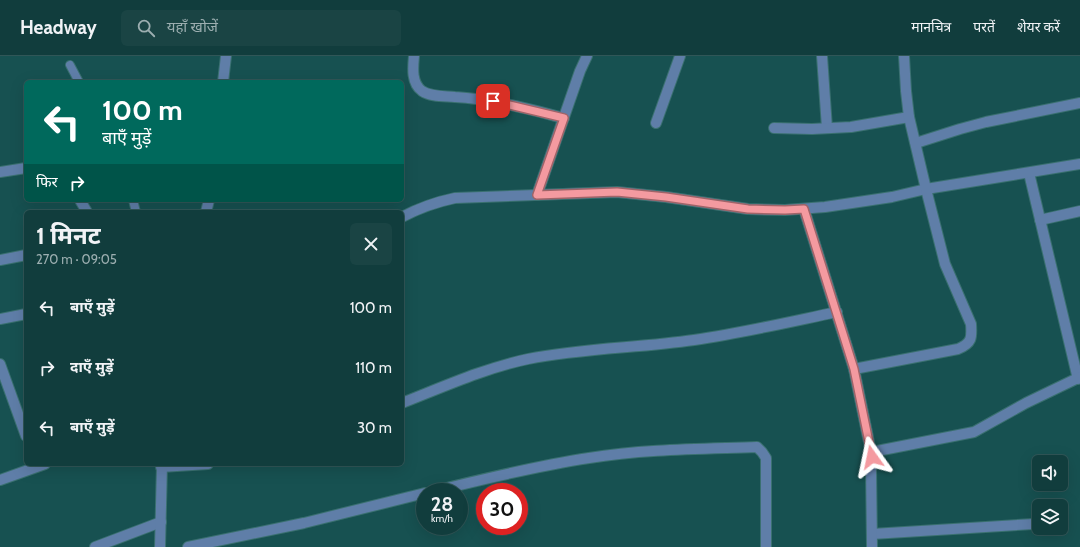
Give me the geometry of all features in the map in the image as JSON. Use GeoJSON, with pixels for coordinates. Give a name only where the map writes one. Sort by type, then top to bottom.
{"type":"FeatureCollection","features":[{"type":"Feature","properties":{"kind":"street"},"geometry":{"type":"LineString","coordinates":[[223,80],[226,56]]}},
{"type":"Feature","properties":{"kind":"street"},"geometry":{"type":"LineString","coordinates":[[414,56],[413,72],[415,81],[421,90],[431,95],[472,98],[564,118]]}},
{"type":"Feature","properties":{"kind":"street"},"geometry":{"type":"LineString","coordinates":[[537,195],[580,71],[587,56]]}},
{"type":"Feature","properties":{"kind":"street"},"geometry":{"type":"LineString","coordinates":[[656,123],[680,56]]}},
{"type":"Feature","properties":{"kind":"street"},"geometry":{"type":"LineString","coordinates":[[822,56],[827,128]]}},
{"type":"Feature","properties":{"kind":"street"},"geometry":{"type":"LineString","coordinates":[[854,369],[958,349],[965,346],[970,341],[972,334],[971,324],[945,264],[926,189],[909,117],[904,56]]}},
{"type":"Feature","properties":{"kind":"street"},"geometry":{"type":"LineString","coordinates":[[916,143],[986,122],[1080,103]]}},
{"type":"Feature","properties":{"kind":"street"},"geometry":{"type":"LineString","coordinates":[[774,128],[812,129],[851,127],[909,117]]}},
{"type":"Feature","properties":{"kind":"street"},"geometry":{"type":"LineString","coordinates":[[404,216],[438,202],[455,198],[617,192],[666,197],[748,209],[804,209],[892,198],[926,189],[1080,164]]}},
{"type":"Feature","properties":{"kind":"street"},"geometry":{"type":"LineString","coordinates":[[0,172],[24,168]]}},
{"type":"Feature","properties":{"kind":"street"},"geometry":{"type":"LineString","coordinates":[[872,457],[877,451],[974,432],[1026,403],[1079,378],[1029,173]]}},
{"type":"Feature","properties":{"kind":"street"},"geometry":{"type":"LineString","coordinates":[[804,209],[854,369],[872,457],[872,547]]}},
{"type":"Feature","properties":{"kind":"street"},"geometry":{"type":"LineString","coordinates":[[1040,220],[1080,211]]}},
{"type":"Feature","properties":{"kind":"street"},"geometry":{"type":"LineString","coordinates":[[0,260],[24,255]]}},
{"type":"Feature","properties":{"kind":"street"},"geometry":{"type":"LineString","coordinates":[[404,401],[504,365],[528,359],[566,352],[693,340],[757,329],[837,312]]}},
{"type":"Feature","properties":{"kind":"street"},"geometry":{"type":"LineString","coordinates":[[0,319],[24,314]]}},
{"type":"Feature","properties":{"kind":"street"},"geometry":{"type":"LineString","coordinates":[[0,364],[24,430]]}},
{"type":"Feature","properties":{"kind":"street"},"geometry":{"type":"LineString","coordinates":[[468,483],[533,468],[590,457],[653,451],[756,447],[766,458],[766,547]]}},
{"type":"Feature","properties":{"kind":"street"},"geometry":{"type":"LineString","coordinates":[[0,480],[36,466]]}},
{"type":"Feature","properties":{"kind":"street"},"geometry":{"type":"LineString","coordinates":[[160,547],[162,466],[186,466]]}},
{"type":"Feature","properties":{"kind":"street"},"geometry":{"type":"LineString","coordinates":[[191,546],[304,523],[416,496]]}},
{"type":"Feature","properties":{"kind":"street"},"geometry":{"type":"LineString","coordinates":[[94,547],[161,522]]}},
{"type":"Feature","properties":{"kind":"street"},"geometry":{"type":"LineString","coordinates":[[872,534],[1032,524]]}},
{"type":"Feature","properties":{"kind":"lane"},"geometry":{"type":"LineString","coordinates":[[70,65],[79,80]]}},
{"type":"Feature","properties":{"kind":"route"},"geometry":{"type":"LineString","coordinates":[[493,101],[564,118],[537,195],[617,192],[666,197],[748,209],[804,209],[854,369],[872,457]]}}]}
